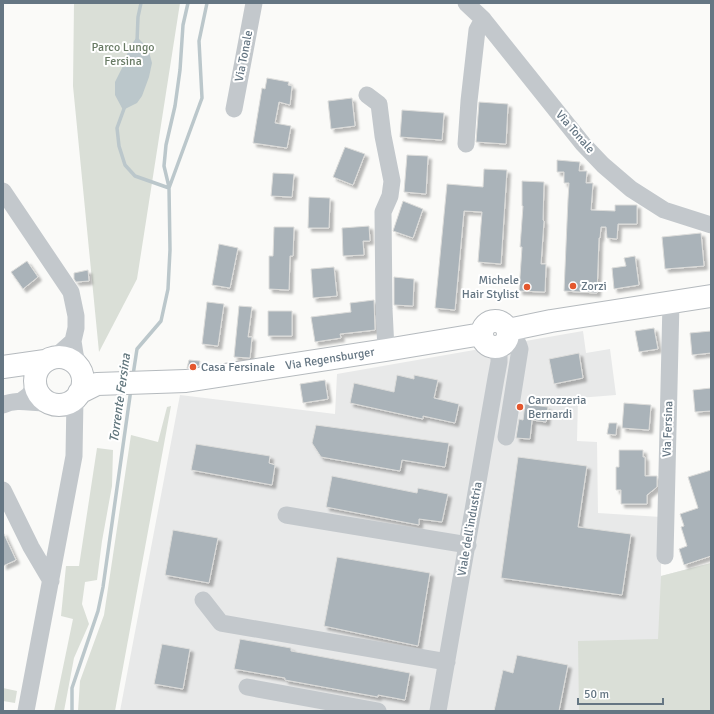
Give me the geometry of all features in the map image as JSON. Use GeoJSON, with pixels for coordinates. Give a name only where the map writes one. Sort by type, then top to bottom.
{"type":"FeatureCollection","features":[{"type":"Feature","properties":{"kind":"main road"},"geometry":{"type":"LineString","coordinates":[[505,338],[551,320],[711,296]]}},
{"type":"Feature","properties":{"kind":"main road","name":"Via Regensburger"},"geometry":{"type":"LineString","coordinates":[[82,383],[178,382],[482,334],[482,338],[492,347],[505,338]]}},
{"type":"Feature","properties":{"kind":"main road"},"geometry":{"type":"LineString","coordinates":[[68,358],[82,383],[69,402],[61,404],[51,403],[42,399],[38,393],[30,389],[24,371],[3,368],[50,359],[68,358]]}},
{"type":"Feature","properties":{"kind":"main road"},"geometry":{"type":"LineString","coordinates":[[30,389],[39,366],[50,359]]}},
{"type":"Feature","properties":{"kind":"street","name":"Via Tonale"},"geometry":{"type":"LineString","coordinates":[[234,109],[254,3]]}},
{"type":"Feature","properties":{"kind":"street","name":"Via Tonale"},"geometry":{"type":"LineString","coordinates":[[466,3],[482,19],[579,139],[603,165],[631,189],[664,210],[711,226]]}},
{"type":"Feature","properties":{"kind":"street"},"geometry":{"type":"LineString","coordinates":[[466,144],[477,30],[482,19]]}},
{"type":"Feature","properties":{"kind":"street"},"geometry":{"type":"LineString","coordinates":[[367,95],[379,104],[383,136],[392,181],[390,196],[383,212],[386,350]]}},
{"type":"Feature","properties":{"kind":"street"},"geometry":{"type":"LineString","coordinates":[[3,191],[71,292],[76,316],[74,341],[75,354],[82,383],[74,424],[76,440],[74,456],[26,711]]}},
{"type":"Feature","properties":{"kind":"street","name":"Via Fersina"},"geometry":{"type":"LineString","coordinates":[[664,556],[671,302]]}},
{"type":"Feature","properties":{"kind":"street"},"geometry":{"type":"LineString","coordinates":[[505,338],[516,340],[520,349],[506,437]]}},
{"type":"Feature","properties":{"kind":"street","name":"Viale dell'industria"},"geometry":{"type":"LineString","coordinates":[[438,711],[468,546],[496,378],[505,338]]}},
{"type":"Feature","properties":{"kind":"street"},"geometry":{"type":"LineString","coordinates":[[50,359],[74,341]]}},
{"type":"Feature","properties":{"kind":"street"},"geometry":{"type":"LineString","coordinates":[[3,405],[30,389]]}},
{"type":"Feature","properties":{"kind":"street"},"geometry":{"type":"LineString","coordinates":[[51,403],[74,424]]}},
{"type":"Feature","properties":{"kind":"street"},"geometry":{"type":"LineString","coordinates":[[3,490],[31,547],[51,581]]}},
{"type":"Feature","properties":{"kind":"street"},"geometry":{"type":"LineString","coordinates":[[286,515],[468,546]]}},
{"type":"Feature","properties":{"kind":"street"},"geometry":{"type":"LineString","coordinates":[[203,600],[221,623],[447,662]]}},
{"type":"Feature","properties":{"kind":"street"},"geometry":{"type":"LineString","coordinates":[[247,686],[378,711]]}},
{"type":"Feature","properties":{"kind":"shaded area"},"geometry":{"type":"Polygon","coordinates":[[[137,37],[148,48],[152,63],[142,96],[137,103],[123,110],[115,95],[115,82],[124,64],[129,48],[137,37]]]}},
{"type":"Feature","properties":{"kind":"shaded area"},"geometry":{"type":"Polygon","coordinates":[[[583,331],[586,353],[610,349],[616,395],[578,398],[577,441],[597,442],[598,513],[661,517],[661,576],[711,563],[711,711],[120,711],[180,395],[335,414],[337,374],[583,331]]]}},
{"type":"Feature","properties":{"kind":"green space","name":"Parco Lungo Fersina"},"geometry":{"type":"Polygon","coordinates":[[[74,3],[180,3],[137,279],[99,352],[73,86],[74,3]]]}},
{"type":"Feature","properties":{"kind":"green space"},"geometry":{"type":"Polygon","coordinates":[[[171,406],[115,711],[78,711],[80,681],[104,615],[131,435],[158,442],[167,407],[171,406]]]}},
{"type":"Feature","properties":{"kind":"green space"},"geometry":{"type":"Polygon","coordinates":[[[97,448],[113,450],[112,486],[102,541],[97,580],[85,582],[82,604],[89,624],[74,658],[64,711],[54,711],[73,619],[61,616],[66,566],[79,566],[97,448]]]}},
{"type":"Feature","properties":{"kind":"green space"},"geometry":{"type":"Polygon","coordinates":[[[711,563],[711,711],[579,711],[578,641],[658,639],[661,576],[711,563]]]}},
{"type":"Feature","properties":{"kind":"green space"},"geometry":{"type":"Polygon","coordinates":[[[3,688],[17,691],[15,703],[3,701],[3,688]]]}},
{"type":"Feature","properties":{"kind":"building"},"geometry":{"type":"Polygon","coordinates":[[[267,78],[289,82],[288,85],[292,86],[290,105],[279,102],[275,123],[291,126],[287,148],[253,143],[262,88],[265,89],[267,78]]]}},
{"type":"Feature","properties":{"kind":"building"},"geometry":{"type":"Polygon","coordinates":[[[352,98],[355,126],[331,129],[328,101],[352,98]]]}},
{"type":"Feature","properties":{"kind":"building"},"geometry":{"type":"Polygon","coordinates":[[[479,102],[508,104],[506,144],[476,142],[479,102]]]}},
{"type":"Feature","properties":{"kind":"building"},"geometry":{"type":"Polygon","coordinates":[[[402,110],[444,113],[442,140],[400,137],[402,110]]]}},
{"type":"Feature","properties":{"kind":"building"},"geometry":{"type":"Polygon","coordinates":[[[345,147],[365,154],[353,185],[333,177],[345,147]]]}},
{"type":"Feature","properties":{"kind":"building"},"geometry":{"type":"Polygon","coordinates":[[[407,155],[428,156],[426,194],[404,192],[407,155]]]}},
{"type":"Feature","properties":{"kind":"building"},"geometry":{"type":"Polygon","coordinates":[[[557,160],[580,162],[579,171],[587,171],[586,183],[593,183],[591,210],[615,211],[615,205],[637,205],[637,224],[618,224],[617,239],[607,238],[606,227],[601,227],[599,238],[597,293],[564,291],[569,183],[564,183],[564,172],[557,172],[557,160]]]}},
{"type":"Feature","properties":{"kind":"building"},"geometry":{"type":"Polygon","coordinates":[[[484,169],[507,170],[501,264],[478,262],[482,212],[464,211],[455,310],[435,308],[447,184],[483,187],[484,169]]]}},
{"type":"Feature","properties":{"kind":"building"},"geometry":{"type":"Polygon","coordinates":[[[273,173],[294,174],[292,197],[271,196],[273,173]]]}},
{"type":"Feature","properties":{"kind":"building"},"geometry":{"type":"Polygon","coordinates":[[[522,181],[544,182],[544,221],[541,264],[546,264],[545,292],[519,291],[522,247],[520,247],[523,206],[522,181]]]}},
{"type":"Feature","properties":{"kind":"building"},"geometry":{"type":"Polygon","coordinates":[[[309,197],[330,198],[329,228],[308,228],[309,197]]]}},
{"type":"Feature","properties":{"kind":"building"},"geometry":{"type":"Polygon","coordinates":[[[403,201],[423,209],[413,238],[393,231],[403,201]]]}},
{"type":"Feature","properties":{"kind":"building"},"geometry":{"type":"Polygon","coordinates":[[[369,226],[370,241],[363,241],[364,255],[343,256],[342,228],[369,226]]]}},
{"type":"Feature","properties":{"kind":"building"},"geometry":{"type":"Polygon","coordinates":[[[274,227],[294,227],[293,256],[290,256],[289,290],[269,289],[269,256],[273,256],[274,227]]]}},
{"type":"Feature","properties":{"kind":"building"},"geometry":{"type":"Polygon","coordinates":[[[701,233],[704,266],[665,269],[662,237],[701,233]]]}},
{"type":"Feature","properties":{"kind":"building"},"geometry":{"type":"Polygon","coordinates":[[[219,244],[238,248],[230,288],[212,285],[219,244]]]}},
{"type":"Feature","properties":{"kind":"building"},"geometry":{"type":"Polygon","coordinates":[[[635,256],[639,285],[614,289],[612,268],[626,266],[624,258],[635,256]]]}},
{"type":"Feature","properties":{"kind":"building"},"geometry":{"type":"Polygon","coordinates":[[[27,261],[38,277],[23,289],[11,272],[27,261]]]}},
{"type":"Feature","properties":{"kind":"building"},"geometry":{"type":"Polygon","coordinates":[[[334,267],[337,296],[313,298],[311,269],[334,267]]]}},
{"type":"Feature","properties":{"kind":"building"},"geometry":{"type":"Polygon","coordinates":[[[88,270],[89,281],[76,282],[74,279],[74,273],[88,270]]]}},
{"type":"Feature","properties":{"kind":"building"},"geometry":{"type":"Polygon","coordinates":[[[394,277],[414,279],[413,306],[394,305],[394,277]]]}},
{"type":"Feature","properties":{"kind":"building"},"geometry":{"type":"Polygon","coordinates":[[[374,300],[375,330],[340,334],[341,338],[315,342],[311,317],[351,312],[350,303],[374,300]]]}},
{"type":"Feature","properties":{"kind":"building"},"geometry":{"type":"Polygon","coordinates":[[[207,302],[224,304],[218,346],[202,344],[207,302]]]}},
{"type":"Feature","properties":{"kind":"building"},"geometry":{"type":"Polygon","coordinates":[[[239,306],[252,307],[248,337],[252,337],[250,358],[234,357],[239,306]]]}},
{"type":"Feature","properties":{"kind":"building"},"geometry":{"type":"Polygon","coordinates":[[[268,311],[292,311],[292,336],[268,336],[268,311]]]}},
{"type":"Feature","properties":{"kind":"building"},"geometry":{"type":"Polygon","coordinates":[[[654,328],[658,349],[639,352],[635,331],[654,328]]]}},
{"type":"Feature","properties":{"kind":"building"},"geometry":{"type":"Polygon","coordinates":[[[711,331],[711,353],[692,355],[690,333],[711,331]]]}},
{"type":"Feature","properties":{"kind":"building"},"geometry":{"type":"Polygon","coordinates":[[[579,353],[583,378],[554,384],[549,359],[579,353]]]}},
{"type":"Feature","properties":{"kind":"building"},"geometry":{"type":"Polygon","coordinates":[[[189,360],[200,361],[199,366],[187,368],[189,360]]]}},
{"type":"Feature","properties":{"kind":"building"},"geometry":{"type":"Polygon","coordinates":[[[397,375],[414,379],[414,375],[438,380],[434,398],[459,404],[455,423],[423,416],[423,419],[350,403],[354,383],[394,392],[397,375]]]}},
{"type":"Feature","properties":{"kind":"building"},"geometry":{"type":"Polygon","coordinates":[[[325,380],[328,399],[303,403],[300,384],[325,380]]]}},
{"type":"Feature","properties":{"kind":"building"},"geometry":{"type":"Polygon","coordinates":[[[711,388],[711,411],[695,412],[693,390],[711,388]]]}},
{"type":"Feature","properties":{"kind":"building"},"geometry":{"type":"Polygon","coordinates":[[[624,403],[651,405],[649,430],[622,428],[624,403]]]}},
{"type":"Feature","properties":{"kind":"building"},"geometry":{"type":"Polygon","coordinates":[[[525,404],[548,407],[546,422],[532,420],[530,439],[516,438],[519,419],[523,420],[525,404]]]}},
{"type":"Feature","properties":{"kind":"building"},"geometry":{"type":"Polygon","coordinates":[[[609,423],[617,423],[616,435],[607,434],[609,423]]]}},
{"type":"Feature","properties":{"kind":"building"},"geometry":{"type":"Polygon","coordinates":[[[316,425],[449,443],[445,467],[402,460],[400,471],[321,457],[312,443],[316,425]]]}},
{"type":"Feature","properties":{"kind":"building"},"geometry":{"type":"Polygon","coordinates":[[[196,444],[270,456],[269,463],[275,465],[272,485],[191,470],[196,444]]]}},
{"type":"Feature","properties":{"kind":"building"},"geometry":{"type":"Polygon","coordinates":[[[619,450],[643,450],[643,457],[645,457],[645,476],[657,476],[657,487],[647,495],[647,504],[621,504],[621,490],[616,490],[616,467],[619,467],[619,450]]]}},
{"type":"Feature","properties":{"kind":"building"},"geometry":{"type":"Polygon","coordinates":[[[518,457],[587,466],[578,527],[631,534],[622,595],[501,578],[518,457]]]}},
{"type":"Feature","properties":{"kind":"building"},"geometry":{"type":"Polygon","coordinates":[[[711,470],[711,556],[684,565],[679,549],[687,546],[681,527],[684,526],[680,514],[698,508],[688,477],[711,470]]]}},
{"type":"Feature","properties":{"kind":"building"},"geometry":{"type":"Polygon","coordinates":[[[332,476],[417,493],[418,488],[448,494],[442,522],[419,519],[419,525],[326,507],[332,476]]]}},
{"type":"Feature","properties":{"kind":"building"},"geometry":{"type":"Polygon","coordinates":[[[173,530],[218,538],[209,583],[165,575],[173,530]]]}},
{"type":"Feature","properties":{"kind":"building"},"geometry":{"type":"Polygon","coordinates":[[[3,532],[16,560],[3,566],[3,532]]]}},
{"type":"Feature","properties":{"kind":"building"},"geometry":{"type":"Polygon","coordinates":[[[337,557],[430,573],[418,646],[324,626],[337,557]]]}},
{"type":"Feature","properties":{"kind":"building"},"geometry":{"type":"Polygon","coordinates":[[[240,639],[291,648],[291,651],[410,673],[405,700],[378,695],[378,697],[234,669],[240,639]]]}},
{"type":"Feature","properties":{"kind":"building"},"geometry":{"type":"Polygon","coordinates":[[[162,644],[190,649],[183,689],[154,684],[162,644]]]}},
{"type":"Feature","properties":{"kind":"building"},"geometry":{"type":"Polygon","coordinates":[[[517,655],[568,665],[559,711],[494,711],[503,670],[513,673],[517,655]]]}},
{"type":"Feature","properties":{"kind":"waterway"},"geometry":{"type":"LineString","coordinates":[[137,42],[138,17],[141,3]]}},
{"type":"Feature","properties":{"kind":"waterway"},"geometry":{"type":"LineString","coordinates":[[169,187],[164,166],[166,145],[175,106],[180,70],[183,25],[188,3]]}},
{"type":"Feature","properties":{"kind":"waterway","name":"Torrente Fersina"},"geometry":{"type":"LineString","coordinates":[[133,375],[137,349],[161,321],[168,289],[170,250],[169,188],[202,98],[199,41],[207,3]]}},
{"type":"Feature","properties":{"kind":"waterway"},"geometry":{"type":"LineString","coordinates":[[125,106],[117,128],[119,146],[125,165],[135,176],[169,188]]}},
{"type":"Feature","properties":{"kind":"waterway","name":"Torrente Fersina"},"geometry":{"type":"LineString","coordinates":[[72,711],[72,688],[98,611],[103,587],[131,389]]}},
{"type":"Feature","properties":{"kind":"place","name":"Zorzi"},"geometry":{"type":"Point","coordinates":[573,286]}},
{"type":"Feature","properties":{"kind":"place","name":"Michele Hair Stylist"},"geometry":{"type":"Point","coordinates":[527,287]}},
{"type":"Feature","properties":{"kind":"place","name":"Casa Fersinale"},"geometry":{"type":"Point","coordinates":[193,367]}},
{"type":"Feature","properties":{"kind":"place","name":"Carrozzeria Bernardi"},"geometry":{"type":"Point","coordinates":[520,407]}}]}
